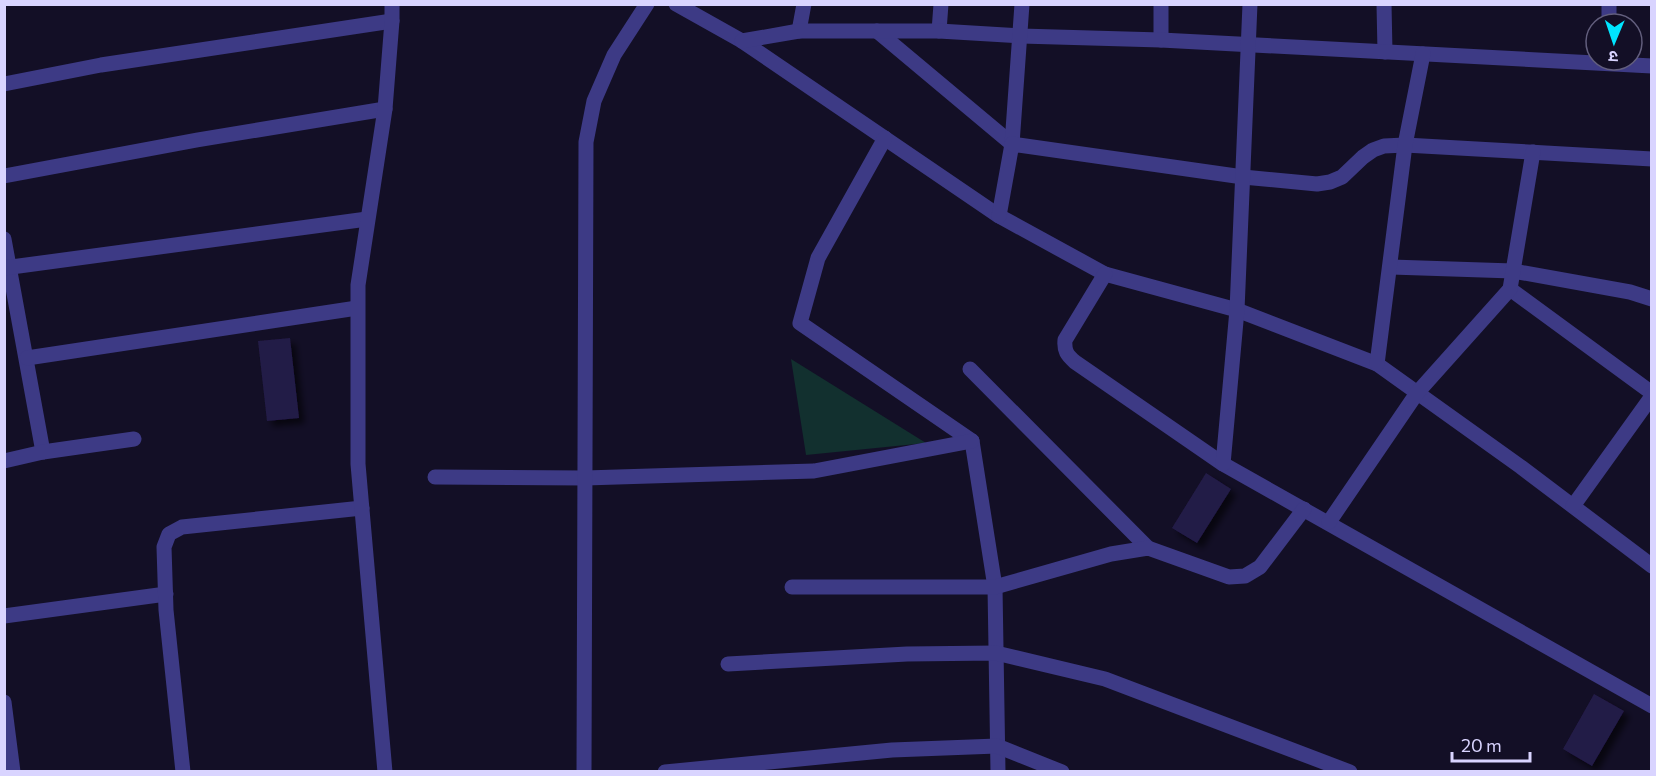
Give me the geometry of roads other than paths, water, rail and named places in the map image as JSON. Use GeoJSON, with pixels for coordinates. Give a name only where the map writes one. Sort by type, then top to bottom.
{"type":"FeatureCollection","features":[{"type":"Feature","properties":{"kind":"street"},"geometry":{"type":"LineString","coordinates":[[385,771],[358,464],[357,285],[385,109],[393,21],[392,4]]}},
{"type":"Feature","properties":{"kind":"street"},"geometry":{"type":"LineString","coordinates":[[584,771],[586,142],[594,101],[614,55],[647,4]]}},
{"type":"Feature","properties":{"kind":"street"},"geometry":{"type":"LineString","coordinates":[[676,4],[742,41],[999,216],[1105,274],[1237,310],[1377,364],[1652,566]]}},
{"type":"Feature","properties":{"kind":"street"},"geometry":{"type":"LineString","coordinates":[[799,31],[804,4]]}},
{"type":"Feature","properties":{"kind":"street"},"geometry":{"type":"LineString","coordinates":[[939,31],[941,4]]}},
{"type":"Feature","properties":{"kind":"street"},"geometry":{"type":"LineString","coordinates":[[999,216],[1012,144],[1022,4]]}},
{"type":"Feature","properties":{"kind":"street"},"geometry":{"type":"LineString","coordinates":[[1161,4],[1161,40]]}},
{"type":"Feature","properties":{"kind":"street"},"geometry":{"type":"LineString","coordinates":[[1223,464],[1237,310],[1250,4]]}},
{"type":"Feature","properties":{"kind":"street"},"geometry":{"type":"LineString","coordinates":[[1384,4],[1385,52]]}},
{"type":"Feature","properties":{"kind":"street"},"geometry":{"type":"LineString","coordinates":[[4,84],[101,65],[393,21]]}},
{"type":"Feature","properties":{"kind":"street"},"geometry":{"type":"LineString","coordinates":[[742,41],[799,31],[939,31],[1584,60]]}},
{"type":"Feature","properties":{"kind":"street"},"geometry":{"type":"LineString","coordinates":[[877,31],[1012,144],[1243,177],[1317,184],[1342,177],[1363,157],[1384,146],[1406,145],[1652,159]]}},
{"type":"Feature","properties":{"kind":"street"},"geometry":{"type":"LineString","coordinates":[[1377,364],[1406,145],[1423,54]]}},
{"type":"Feature","properties":{"kind":"street"},"geometry":{"type":"LineString","coordinates":[[4,176],[197,140],[385,109]]}},
{"type":"Feature","properties":{"kind":"street"},"geometry":{"type":"LineString","coordinates":[[885,138],[818,258],[800,323],[972,441],[995,587],[998,771]]}},
{"type":"Feature","properties":{"kind":"street"},"geometry":{"type":"LineString","coordinates":[[1329,522],[1416,393],[1510,289],[1533,152]]}},
{"type":"Feature","properties":{"kind":"street"},"geometry":{"type":"LineString","coordinates":[[8,268],[367,219]]}},
{"type":"Feature","properties":{"kind":"street"},"geometry":{"type":"LineString","coordinates":[[4,239],[43,452]]}},
{"type":"Feature","properties":{"kind":"street"},"geometry":{"type":"LineString","coordinates":[[1391,267],[1513,271],[1630,292],[1652,299]]}},
{"type":"Feature","properties":{"kind":"street"},"geometry":{"type":"LineString","coordinates":[[1105,274],[1065,340],[1064,348],[1068,355],[1223,464],[1652,706]]}},
{"type":"Feature","properties":{"kind":"street"},"geometry":{"type":"LineString","coordinates":[[1510,289],[1652,394],[1572,506]]}},
{"type":"Feature","properties":{"kind":"street"},"geometry":{"type":"LineString","coordinates":[[27,358],[357,308]]}},
{"type":"Feature","properties":{"kind":"street"},"geometry":{"type":"LineString","coordinates":[[970,369],[1148,548],[1229,577],[1245,576],[1260,567],[1304,509]]}},
{"type":"Feature","properties":{"kind":"street"},"geometry":{"type":"LineString","coordinates":[[4,461],[43,452],[134,439]]}},
{"type":"Feature","properties":{"kind":"street"},"geometry":{"type":"LineString","coordinates":[[435,477],[585,478],[814,471],[972,441]]}},
{"type":"Feature","properties":{"kind":"street"},"geometry":{"type":"LineString","coordinates":[[183,771],[166,594],[164,547],[169,534],[182,527],[362,508]]}},
{"type":"Feature","properties":{"kind":"street"},"geometry":{"type":"LineString","coordinates":[[792,587],[995,587],[1111,554],[1148,548]]}},
{"type":"Feature","properties":{"kind":"street"},"geometry":{"type":"LineString","coordinates":[[4,616],[166,594]]}},
{"type":"Feature","properties":{"kind":"street"},"geometry":{"type":"LineString","coordinates":[[728,664],[907,654],[996,653],[1105,679],[1350,771]]}},
{"type":"Feature","properties":{"kind":"street"},"geometry":{"type":"LineString","coordinates":[[4,702],[13,771]]}},
{"type":"Feature","properties":{"kind":"street"},"geometry":{"type":"LineString","coordinates":[[665,771],[742,768],[892,750],[998,746],[1062,771]]}}]}
